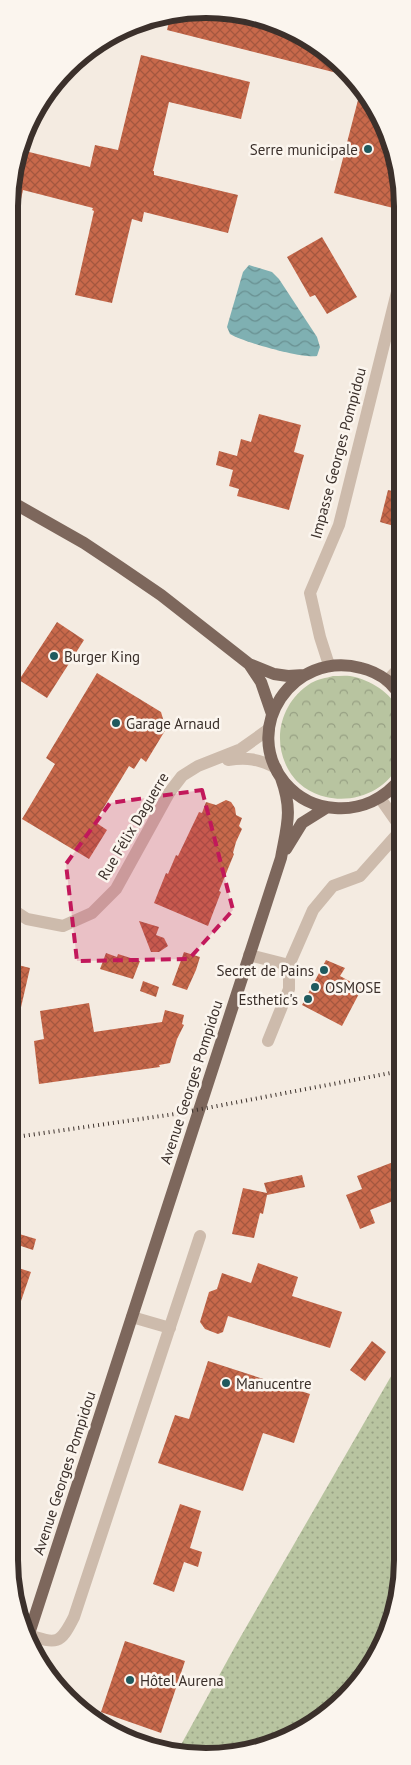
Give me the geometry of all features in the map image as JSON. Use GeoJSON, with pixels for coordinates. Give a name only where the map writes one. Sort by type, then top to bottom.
{"type":"FeatureCollection","features":[{"type":"Feature","properties":{"kind":"main road"},"geometry":{"type":"LineString","coordinates":[[18,506],[84,543],[120,567],[161,595],[249,664],[262,682],[272,714]]}},
{"type":"Feature","properties":{"kind":"main road"},"geometry":{"type":"LineString","coordinates":[[249,664],[274,674],[288,676],[304,675],[329,665],[350,665],[370,670],[388,681],[394,687]]}},
{"type":"Feature","properties":{"kind":"main road"},"geometry":{"type":"LineString","coordinates":[[272,714],[285,692],[304,675]]}},
{"type":"Feature","properties":{"kind":"main road","name":"Avenue Georges Pompidou"},"geometry":{"type":"LineString","coordinates":[[31,1628],[281,858],[289,811],[286,792],[270,753],[269,729],[272,714]]}},
{"type":"Feature","properties":{"kind":"main road"},"geometry":{"type":"LineString","coordinates":[[278,773],[301,797],[313,804],[326,808],[345,809],[363,806],[380,798],[394,786]]}},
{"type":"Feature","properties":{"kind":"main road","name":"Avenue Georges Pompidou"},"geometry":{"type":"LineString","coordinates":[[281,858],[302,823],[326,808]]}},
{"type":"Feature","properties":{"kind":"street","name":"Impasse Georges Pompidou"},"geometry":{"type":"LineString","coordinates":[[329,665],[320,637],[310,593],[339,525],[394,304]]}},
{"type":"Feature","properties":{"kind":"street"},"geometry":{"type":"LineString","coordinates":[[388,681],[394,674]]}},
{"type":"Feature","properties":{"kind":"street","name":"Rue Félix Daguerre"},"geometry":{"type":"LineString","coordinates":[[18,913],[27,919],[63,926],[92,913],[116,889],[176,783],[190,770],[241,749],[269,729]]}},
{"type":"Feature","properties":{"kind":"street","name":"Rue Félix Daguerre"},"geometry":{"type":"LineString","coordinates":[[206,764],[248,758],[262,761],[278,773]]}},
{"type":"Feature","properties":{"kind":"street"},"geometry":{"type":"LineString","coordinates":[[380,798],[394,819]]}},
{"type":"Feature","properties":{"kind":"street"},"geometry":{"type":"LineString","coordinates":[[268,1041],[289,989],[289,965],[314,910],[333,886],[360,876],[394,837]]}},
{"type":"Feature","properties":{"kind":"street"},"geometry":{"type":"LineString","coordinates":[[249,955],[289,965]]}},
{"type":"Feature","properties":{"kind":"street"},"geometry":{"type":"LineString","coordinates":[[35,1639],[50,1642],[59,1640],[66,1634],[74,1617],[200,1236]]}},
{"type":"Feature","properties":{"kind":"street"},"geometry":{"type":"LineString","coordinates":[[132,1317],[170,1328]]}},
{"type":"Feature","properties":{"kind":"highlighted area"},"geometry":{"type":"Polygon","coordinates":[[[202,790],[233,910],[189,959],[77,961],[66,864],[110,803],[202,790]]]}},
{"type":"Feature","properties":{"kind":"green space"},"geometry":{"type":"Polygon","coordinates":[[[333,676],[353,676],[376,686],[394,702],[394,771],[380,787],[360,796],[337,799],[326,797],[304,787],[288,769],[280,745],[282,721],[286,710],[301,691],[311,683],[333,676]]]}},
{"type":"Feature","properties":{"kind":"green space"},"geometry":{"type":"Polygon","coordinates":[[[394,1371],[394,1560],[392,1584],[384,1620],[368,1654],[355,1674],[329,1701],[310,1716],[289,1728],[266,1738],[230,1746],[206,1748],[180,1746],[237,1643],[394,1371]]]}},
{"type":"Feature","properties":{"kind":"water"},"geometry":{"type":"Polygon","coordinates":[[[249,265],[272,272],[279,279],[317,337],[320,347],[317,356],[299,355],[273,349],[230,334],[227,327],[243,272],[249,265]]]}},
{"type":"Feature","properties":{"kind":"building"},"geometry":{"type":"Polygon","coordinates":[[[218,18],[242,21],[266,27],[289,37],[320,56],[337,72],[337,73],[167,30],[169,21],[181,19],[218,18]]]}},
{"type":"Feature","properties":{"kind":"building"},"geometry":{"type":"Polygon","coordinates":[[[141,55],[250,82],[241,119],[169,102],[153,171],[154,175],[238,195],[228,233],[144,212],[142,222],[132,219],[112,303],[75,295],[94,211],[92,210],[93,208],[23,190],[18,212],[18,193],[25,151],[90,167],[95,145],[118,150],[141,55]]]}},
{"type":"Feature","properties":{"kind":"building","name":"Serre municipale"},"geometry":{"type":"Polygon","coordinates":[[[358,100],[362,101],[384,145],[392,181],[394,208],[334,193],[358,100]]]}},
{"type":"Feature","properties":{"kind":"building"},"geometry":{"type":"Polygon","coordinates":[[[322,237],[357,297],[327,314],[315,295],[310,297],[287,257],[322,237]]]}},
{"type":"Feature","properties":{"kind":"building"},"geometry":{"type":"Polygon","coordinates":[[[259,414],[301,425],[294,452],[304,455],[289,510],[237,496],[239,489],[229,486],[233,470],[216,465],[219,451],[237,456],[241,439],[251,442],[259,414]]]}},
{"type":"Feature","properties":{"kind":"building"},"geometry":{"type":"Polygon","coordinates":[[[388,490],[394,491],[394,526],[380,522],[388,490]]]}},
{"type":"Feature","properties":{"kind":"building"},"geometry":{"type":"Polygon","coordinates":[[[57,622],[84,640],[47,698],[19,680],[57,622]]]}},
{"type":"Feature","properties":{"kind":"building"},"geometry":{"type":"Polygon","coordinates":[[[97,673],[161,712],[166,729],[146,762],[141,758],[134,769],[129,766],[95,822],[107,830],[89,859],[22,819],[55,764],[46,758],[97,673]]]}},
{"type":"Feature","properties":{"kind":"building"},"geometry":{"type":"Polygon","coordinates":[[[226,800],[231,802],[235,808],[236,815],[242,818],[239,826],[242,829],[208,926],[154,903],[166,873],[168,874],[176,855],[178,856],[199,812],[202,813],[206,802],[216,805],[226,800]]]}},
{"type":"Feature","properties":{"kind":"building"},"geometry":{"type":"Polygon","coordinates":[[[139,921],[159,927],[156,935],[164,938],[168,946],[159,952],[151,952],[139,921]]]}},
{"type":"Feature","properties":{"kind":"building"},"geometry":{"type":"Polygon","coordinates":[[[184,952],[200,957],[187,990],[172,985],[184,952]]]}},
{"type":"Feature","properties":{"kind":"building"},"geometry":{"type":"Polygon","coordinates":[[[106,953],[117,957],[118,954],[140,961],[133,979],[100,969],[106,953]]]}},
{"type":"Feature","properties":{"kind":"building"},"geometry":{"type":"Polygon","coordinates":[[[326,960],[345,968],[340,976],[362,988],[342,1026],[302,1005],[326,960]]]}},
{"type":"Feature","properties":{"kind":"building"},"geometry":{"type":"Polygon","coordinates":[[[18,965],[30,968],[18,1020],[18,965]]]}},
{"type":"Feature","properties":{"kind":"building"},"geometry":{"type":"Polygon","coordinates":[[[143,981],[159,987],[156,997],[140,991],[143,981]]]}},
{"type":"Feature","properties":{"kind":"building"},"geometry":{"type":"Polygon","coordinates":[[[89,1003],[94,1032],[162,1022],[165,1010],[184,1015],[182,1024],[184,1025],[177,1039],[170,1063],[159,1065],[160,1067],[39,1084],[34,1041],[44,1039],[40,1011],[89,1003]]]}},
{"type":"Feature","properties":{"kind":"building"},"geometry":{"type":"Polygon","coordinates":[[[394,1162],[394,1201],[370,1210],[375,1223],[360,1229],[346,1195],[362,1189],[357,1176],[394,1162]]]}},
{"type":"Feature","properties":{"kind":"building"},"geometry":{"type":"Polygon","coordinates":[[[302,1175],[305,1187],[267,1195],[263,1214],[260,1213],[254,1238],[232,1234],[243,1188],[267,1193],[264,1183],[302,1175]]]}},
{"type":"Feature","properties":{"kind":"building"},"geometry":{"type":"Polygon","coordinates":[[[18,1234],[36,1239],[33,1250],[18,1245],[18,1234]]]}},
{"type":"Feature","properties":{"kind":"building"},"geometry":{"type":"Polygon","coordinates":[[[258,1263],[298,1277],[292,1296],[342,1312],[330,1348],[228,1316],[223,1332],[218,1334],[205,1329],[200,1322],[209,1292],[217,1289],[222,1273],[251,1283],[258,1263]]]}},
{"type":"Feature","properties":{"kind":"building"},"geometry":{"type":"Polygon","coordinates":[[[18,1268],[31,1272],[18,1310],[18,1268]]]}},
{"type":"Feature","properties":{"kind":"building"},"geometry":{"type":"Polygon","coordinates":[[[372,1341],[386,1352],[365,1381],[350,1370],[372,1341]]]}},
{"type":"Feature","properties":{"kind":"building"},"geometry":{"type":"Polygon","coordinates":[[[208,1361],[310,1394],[294,1443],[263,1433],[243,1491],[158,1463],[175,1415],[189,1419],[208,1361]]]}},
{"type":"Feature","properties":{"kind":"building"},"geometry":{"type":"Polygon","coordinates":[[[180,1504],[201,1511],[190,1548],[202,1552],[198,1567],[184,1562],[174,1592],[153,1584],[180,1504]]]}},
{"type":"Feature","properties":{"kind":"building"},"geometry":{"type":"Polygon","coordinates":[[[125,1641],[185,1661],[161,1733],[101,1712],[125,1641]]]}},
{"type":"Feature","properties":{"kind":"railway"},"geometry":{"type":"LineString","coordinates":[[18,1137],[175,1114],[394,1072]]}},
{"type":"Feature","properties":{"kind":"place","name":"Serre municipale"},"geometry":{"type":"Point","coordinates":[368,149]}},
{"type":"Feature","properties":{"kind":"place","name":"Burger King"},"geometry":{"type":"Point","coordinates":[54,656]}},
{"type":"Feature","properties":{"kind":"place","name":"Garage Arnaud"},"geometry":{"type":"Point","coordinates":[116,723]}},
{"type":"Feature","properties":{"kind":"place","name":"Secret de Pains"},"geometry":{"type":"Point","coordinates":[324,970]}},
{"type":"Feature","properties":{"kind":"place","name":"OSMOSE"},"geometry":{"type":"Point","coordinates":[315,987]}},
{"type":"Feature","properties":{"kind":"place","name":"Esthetic's"},"geometry":{"type":"Point","coordinates":[308,999]}},
{"type":"Feature","properties":{"kind":"place","name":"Manucentre"},"geometry":{"type":"Point","coordinates":[226,1383]}},
{"type":"Feature","properties":{"kind":"place","name":"Hôtel Aurena"},"geometry":{"type":"Point","coordinates":[130,1680]}}]}
